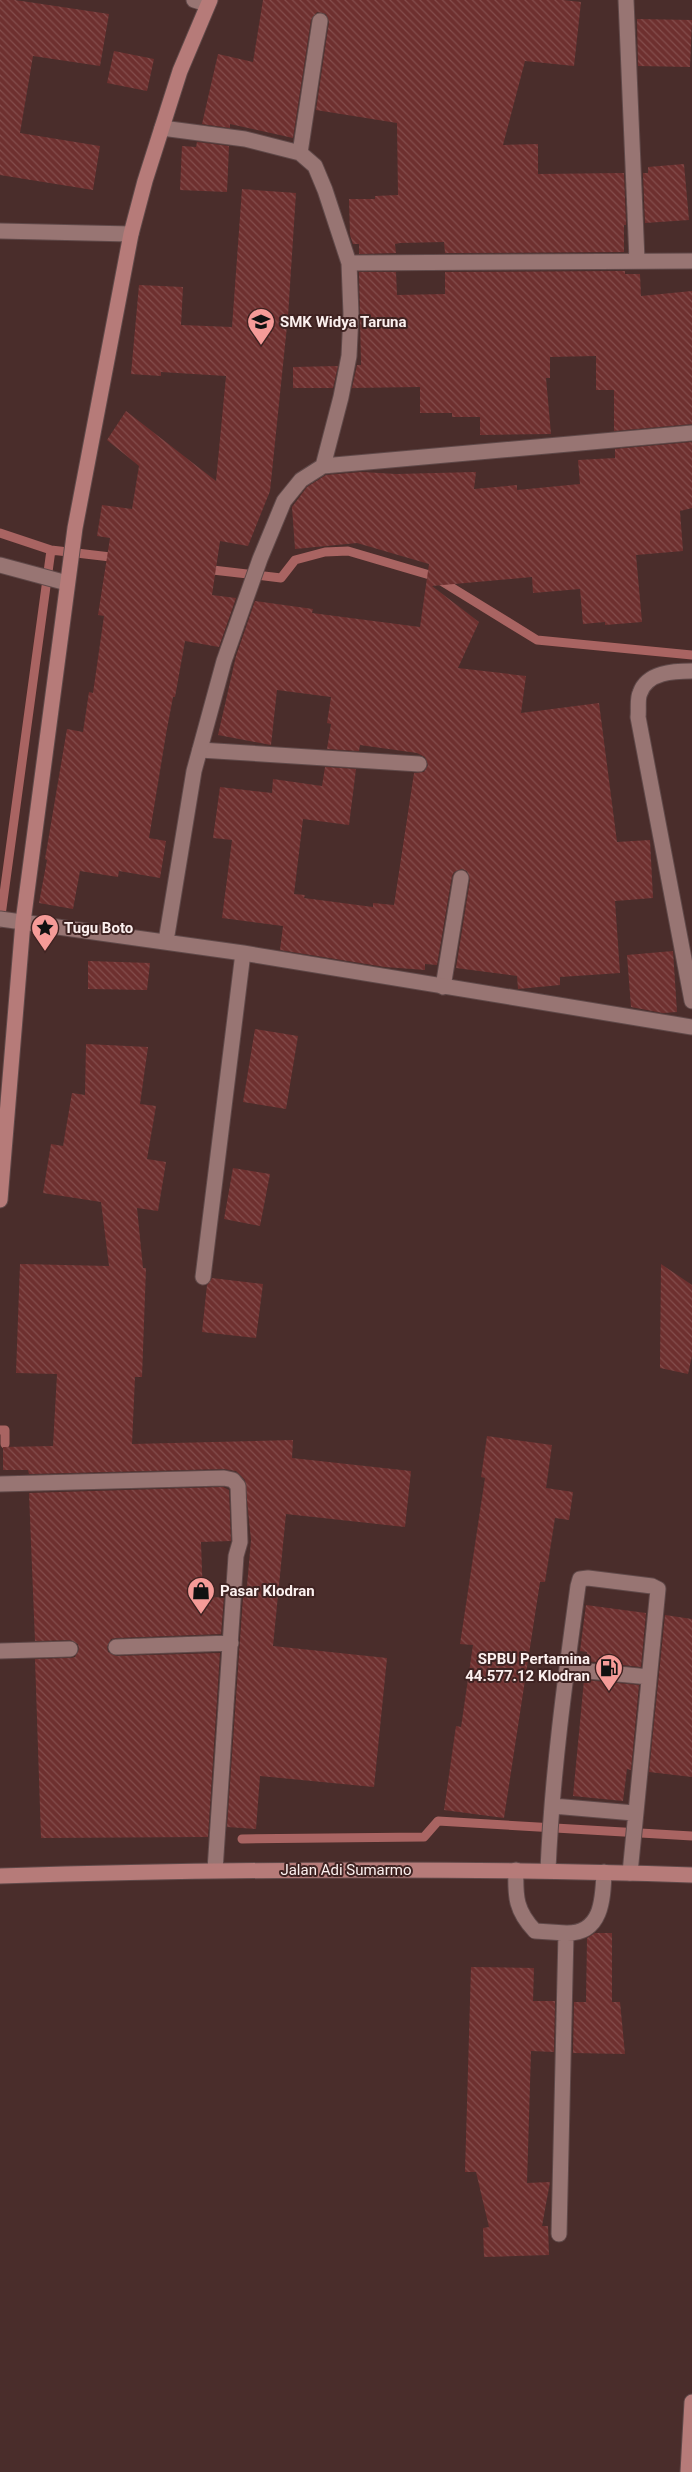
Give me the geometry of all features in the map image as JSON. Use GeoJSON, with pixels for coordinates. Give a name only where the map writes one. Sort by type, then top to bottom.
{"type":"FeatureCollection","features":[{"type":"Feature","properties":{"kind":"main road"},"geometry":{"type":"LineString","coordinates":[[0,1200],[11,921],[63,579],[75,528],[131,234],[162,128],[204,1]]}},
{"type":"Feature","properties":{"kind":"main road","name":"Jalan Adi Sumarmo"},"geometry":{"type":"LineString","coordinates":[[0,1876],[215,1870],[548,1870],[692,1875]]}},
{"type":"Feature","properties":{"kind":"main road"},"geometry":{"type":"LineString","coordinates":[[688,2472],[692,2402]]}},
{"type":"Feature","properties":{"kind":"street"},"geometry":{"type":"LineString","coordinates":[[626,0],[637,260]]}},
{"type":"Feature","properties":{"kind":"street"},"geometry":{"type":"LineString","coordinates":[[300,153],[320,21]]}},
{"type":"Feature","properties":{"kind":"street"},"geometry":{"type":"LineString","coordinates":[[162,128],[245,139],[300,153],[315,166],[349,263],[351,314],[349,356],[342,397],[323,466]]}},
{"type":"Feature","properties":{"kind":"street"},"geometry":{"type":"LineString","coordinates":[[0,232],[131,234]]}},
{"type":"Feature","properties":{"kind":"street"},"geometry":{"type":"LineString","coordinates":[[349,263],[692,261]]}},
{"type":"Feature","properties":{"kind":"street"},"geometry":{"type":"LineString","coordinates":[[166,941],[200,750],[224,661],[260,559],[284,501],[292,488],[310,473],[323,466],[692,433]]}},
{"type":"Feature","properties":{"kind":"street"},"geometry":{"type":"LineString","coordinates":[[0,565],[36,576],[63,579]]}},
{"type":"Feature","properties":{"kind":"street"},"geometry":{"type":"LineString","coordinates":[[692,671],[671,671],[649,680],[640,693],[638,717],[692,1001]]}},
{"type":"Feature","properties":{"kind":"street"},"geometry":{"type":"LineString","coordinates":[[200,750],[419,764]]}},
{"type":"Feature","properties":{"kind":"street"},"geometry":{"type":"LineString","coordinates":[[443,987],[461,878]]}},
{"type":"Feature","properties":{"kind":"street"},"geometry":{"type":"LineString","coordinates":[[11,921],[166,941],[692,1027]]}},
{"type":"Feature","properties":{"kind":"street"},"geometry":{"type":"LineString","coordinates":[[203,1277],[243,953]]}},
{"type":"Feature","properties":{"kind":"street"},"geometry":{"type":"LineString","coordinates":[[0,1484],[224,1478],[233,1480],[238,1486],[240,1542],[236,1556],[215,1870]]}},
{"type":"Feature","properties":{"kind":"street"},"geometry":{"type":"LineString","coordinates":[[548,1870],[551,1819],[578,1586],[580,1579],[588,1578],[652,1586],[658,1589],[630,1873]]}},
{"type":"Feature","properties":{"kind":"street"},"geometry":{"type":"LineString","coordinates":[[116,1647],[231,1643]]}},
{"type":"Feature","properties":{"kind":"street"},"geometry":{"type":"LineString","coordinates":[[0,1651],[70,1649]]}},
{"type":"Feature","properties":{"kind":"street"},"geometry":{"type":"LineString","coordinates":[[567,1669],[649,1677]]}},
{"type":"Feature","properties":{"kind":"street"},"geometry":{"type":"LineString","coordinates":[[551,1819],[634,1819]]}},
{"type":"Feature","properties":{"kind":"street"},"geometry":{"type":"LineString","coordinates":[[516,1870],[516,1895],[522,1918],[535,1931],[575,1933],[588,1929],[596,1919],[603,1898],[604,1872]]}},
{"type":"Feature","properties":{"kind":"street"},"geometry":{"type":"LineString","coordinates":[[559,2234],[566,1932]]}},
{"type":"Feature","properties":{"kind":"building"},"geometry":{"type":"Polygon","coordinates":[[[0,0],[15,0],[109,14],[100,66],[33,56],[20,133],[100,146],[93,190],[0,175],[0,0]]]}},
{"type":"Feature","properties":{"kind":"building"},"geometry":{"type":"Polygon","coordinates":[[[263,0],[563,0],[581,2],[574,66],[525,61],[503,145],[538,144],[538,174],[624,173],[626,225],[624,225],[624,252],[445,253],[444,242],[400,243],[395,244],[396,253],[359,254],[359,244],[353,244],[350,235],[349,199],[375,199],[375,196],[398,195],[397,123],[316,110],[329,22],[326,14],[317,12],[311,20],[293,138],[230,124],[230,128],[202,124],[218,54],[253,62],[263,0]]]}},
{"type":"Feature","properties":{"kind":"building"},"geometry":{"type":"Polygon","coordinates":[[[637,19],[692,20],[690,67],[638,66],[637,19]]]}},
{"type":"Feature","properties":{"kind":"building"},"geometry":{"type":"Polygon","coordinates":[[[114,51],[154,59],[147,91],[107,83],[114,51]]]}},
{"type":"Feature","properties":{"kind":"building"},"geometry":{"type":"Polygon","coordinates":[[[197,142],[229,146],[227,192],[180,190],[182,146],[196,147],[197,142]]]}},
{"type":"Feature","properties":{"kind":"building"},"geometry":{"type":"Polygon","coordinates":[[[684,164],[689,220],[645,223],[643,173],[648,173],[648,167],[684,164]]]}},
{"type":"Feature","properties":{"kind":"building"},"geometry":{"type":"Polygon","coordinates":[[[242,189],[296,193],[288,316],[270,491],[248,546],[220,541],[212,595],[236,598],[219,647],[185,641],[166,734],[149,838],[166,841],[160,878],[119,871],[118,877],[80,871],[73,909],[39,903],[67,729],[83,732],[89,692],[93,693],[104,616],[98,615],[110,538],[97,536],[102,505],[132,509],[139,466],[107,440],[126,411],[216,481],[226,376],[161,372],[161,376],[131,374],[139,285],[183,287],[181,325],[232,327],[242,189]]]}},
{"type":"Feature","properties":{"kind":"building"},"geometry":{"type":"Polygon","coordinates":[[[625,271],[625,274],[640,274],[641,296],[692,291],[692,424],[614,431],[614,390],[596,390],[596,356],[550,357],[550,378],[546,378],[551,434],[480,435],[480,417],[452,417],[452,413],[420,413],[420,387],[352,388],[357,365],[361,365],[359,272],[396,272],[397,295],[445,294],[445,272],[625,271]]]}},
{"type":"Feature","properties":{"kind":"building"},"geometry":{"type":"Polygon","coordinates":[[[338,366],[333,388],[293,388],[293,367],[338,366]]]}},
{"type":"Feature","properties":{"kind":"building"},"geometry":{"type":"Polygon","coordinates":[[[692,442],[692,508],[680,511],[683,551],[636,555],[642,622],[605,625],[605,622],[583,624],[580,589],[533,593],[532,577],[432,586],[479,622],[458,668],[526,676],[521,713],[599,703],[617,842],[650,840],[653,898],[615,901],[620,973],[560,977],[560,985],[518,989],[517,976],[456,968],[470,880],[467,871],[462,869],[454,872],[452,876],[437,965],[425,964],[425,970],[385,967],[280,950],[283,926],[222,918],[232,840],[213,838],[220,787],[272,793],[273,779],[322,786],[325,767],[356,769],[349,825],[303,819],[294,894],[305,895],[304,898],[373,907],[373,903],[394,905],[414,773],[424,772],[428,765],[425,757],[417,753],[360,745],[359,751],[327,749],[331,724],[327,723],[331,697],[277,690],[271,745],[218,735],[236,656],[255,601],[313,609],[312,613],[420,627],[429,564],[357,543],[295,549],[292,507],[307,487],[326,475],[362,472],[396,474],[476,472],[474,489],[517,485],[517,490],[580,484],[578,460],[615,458],[615,449],[692,442]]]}},
{"type":"Feature","properties":{"kind":"building"},"geometry":{"type":"Polygon","coordinates":[[[673,951],[677,1012],[663,1013],[631,1007],[627,955],[673,951]]]}},
{"type":"Feature","properties":{"kind":"building"},"geometry":{"type":"Polygon","coordinates":[[[88,961],[150,963],[147,990],[88,989],[88,961]]]}},
{"type":"Feature","properties":{"kind":"building"},"geometry":{"type":"Polygon","coordinates":[[[255,1029],[298,1036],[286,1109],[243,1102],[255,1029]]]}},
{"type":"Feature","properties":{"kind":"building"},"geometry":{"type":"Polygon","coordinates":[[[86,1044],[148,1047],[140,1104],[156,1106],[147,1159],[166,1162],[158,1211],[137,1208],[143,1268],[146,1268],[142,1377],[135,1377],[132,1444],[293,1440],[292,1458],[411,1471],[405,1527],[286,1514],[273,1646],[387,1658],[374,1787],[260,1776],[256,1829],[227,1827],[243,1597],[246,1597],[251,1540],[245,1480],[236,1471],[224,1469],[29,1474],[28,1470],[3,1470],[3,1447],[53,1446],[57,1374],[16,1373],[20,1264],[109,1266],[101,1202],[43,1193],[51,1144],[63,1146],[72,1093],[85,1095],[86,1044]]]}},
{"type":"Feature","properties":{"kind":"building"},"geometry":{"type":"Polygon","coordinates":[[[233,1168],[270,1174],[260,1226],[224,1219],[233,1168]]]}},
{"type":"Feature","properties":{"kind":"building"},"geometry":{"type":"Polygon","coordinates":[[[661,1264],[692,1285],[692,1356],[688,1374],[660,1368],[661,1264]]]}},
{"type":"Feature","properties":{"kind":"building"},"geometry":{"type":"Polygon","coordinates":[[[212,1278],[263,1284],[256,1338],[202,1332],[207,1285],[212,1278]]]}},
{"type":"Feature","properties":{"kind":"building"},"geometry":{"type":"Polygon","coordinates":[[[487,1436],[552,1445],[546,1488],[573,1492],[569,1520],[555,1518],[545,1582],[540,1582],[504,1818],[444,1810],[456,1726],[461,1727],[473,1645],[460,1644],[485,1478],[481,1477],[487,1436]]]}},
{"type":"Feature","properties":{"kind":"building"},"geometry":{"type":"Polygon","coordinates":[[[223,1487],[229,1490],[231,1541],[201,1542],[203,1598],[224,1597],[221,1634],[116,1638],[111,1639],[107,1647],[108,1652],[116,1656],[220,1653],[208,1837],[41,1838],[35,1659],[71,1658],[75,1657],[79,1649],[78,1644],[70,1640],[35,1641],[29,1493],[223,1487]]]}},
{"type":"Feature","properties":{"kind":"building"},"geometry":{"type":"Polygon","coordinates":[[[586,1605],[646,1613],[641,1667],[586,1661],[587,1652],[580,1651],[586,1605]]]}},
{"type":"Feature","properties":{"kind":"building"},"geometry":{"type":"Polygon","coordinates":[[[665,1615],[692,1619],[692,1777],[649,1772],[665,1615]]]}},
{"type":"Feature","properties":{"kind":"building"},"geometry":{"type":"Polygon","coordinates":[[[584,1680],[639,1685],[631,1770],[627,1769],[623,1801],[573,1796],[584,1680]]]}},
{"type":"Feature","properties":{"kind":"building"},"geometry":{"type":"Polygon","coordinates":[[[595,1933],[612,1933],[612,2002],[620,2002],[625,2054],[573,2053],[574,2002],[586,2002],[587,1938],[595,1933]]]}},
{"type":"Feature","properties":{"kind":"building"},"geometry":{"type":"Polygon","coordinates":[[[471,1967],[534,1968],[533,2001],[555,2001],[554,2052],[531,2051],[527,2183],[550,2182],[542,2226],[548,2226],[549,2255],[484,2257],[483,2228],[489,2227],[476,2172],[465,2172],[471,1967]]]}},
{"type":"Feature","properties":{"kind":"waterway"},"geometry":{"type":"LineString","coordinates":[[0,533],[51,550],[119,558]]}},
{"type":"Feature","properties":{"kind":"waterway"},"geometry":{"type":"LineString","coordinates":[[0,923],[51,550]]}},
{"type":"Feature","properties":{"kind":"waterway"},"geometry":{"type":"LineString","coordinates":[[204,569],[281,578],[295,560],[325,552],[348,551],[433,576],[537,640],[692,655]]}},
{"type":"Feature","properties":{"kind":"waterway"},"geometry":{"type":"LineString","coordinates":[[0,1430],[5,1430],[5,1444]]}},
{"type":"Feature","properties":{"kind":"waterway"},"geometry":{"type":"LineString","coordinates":[[242,1839],[424,1837],[438,1821],[692,1836]]}},
{"type":"Feature","properties":{"kind":"place","name":"SMK Widya Taruna"},"geometry":{"type":"Point","coordinates":[261,346]}},
{"type":"Feature","properties":{"kind":"place","name":"Tugu Boto"},"geometry":{"type":"Point","coordinates":[45,952]}},
{"type":"Feature","properties":{"kind":"place","name":"Pasar Klodran"},"geometry":{"type":"Point","coordinates":[201,1615]}},
{"type":"Feature","properties":{"kind":"place","name":"SPBU Pertamina 44.577.12 Klodran"},"geometry":{"type":"Point","coordinates":[609,1692]}}]}
